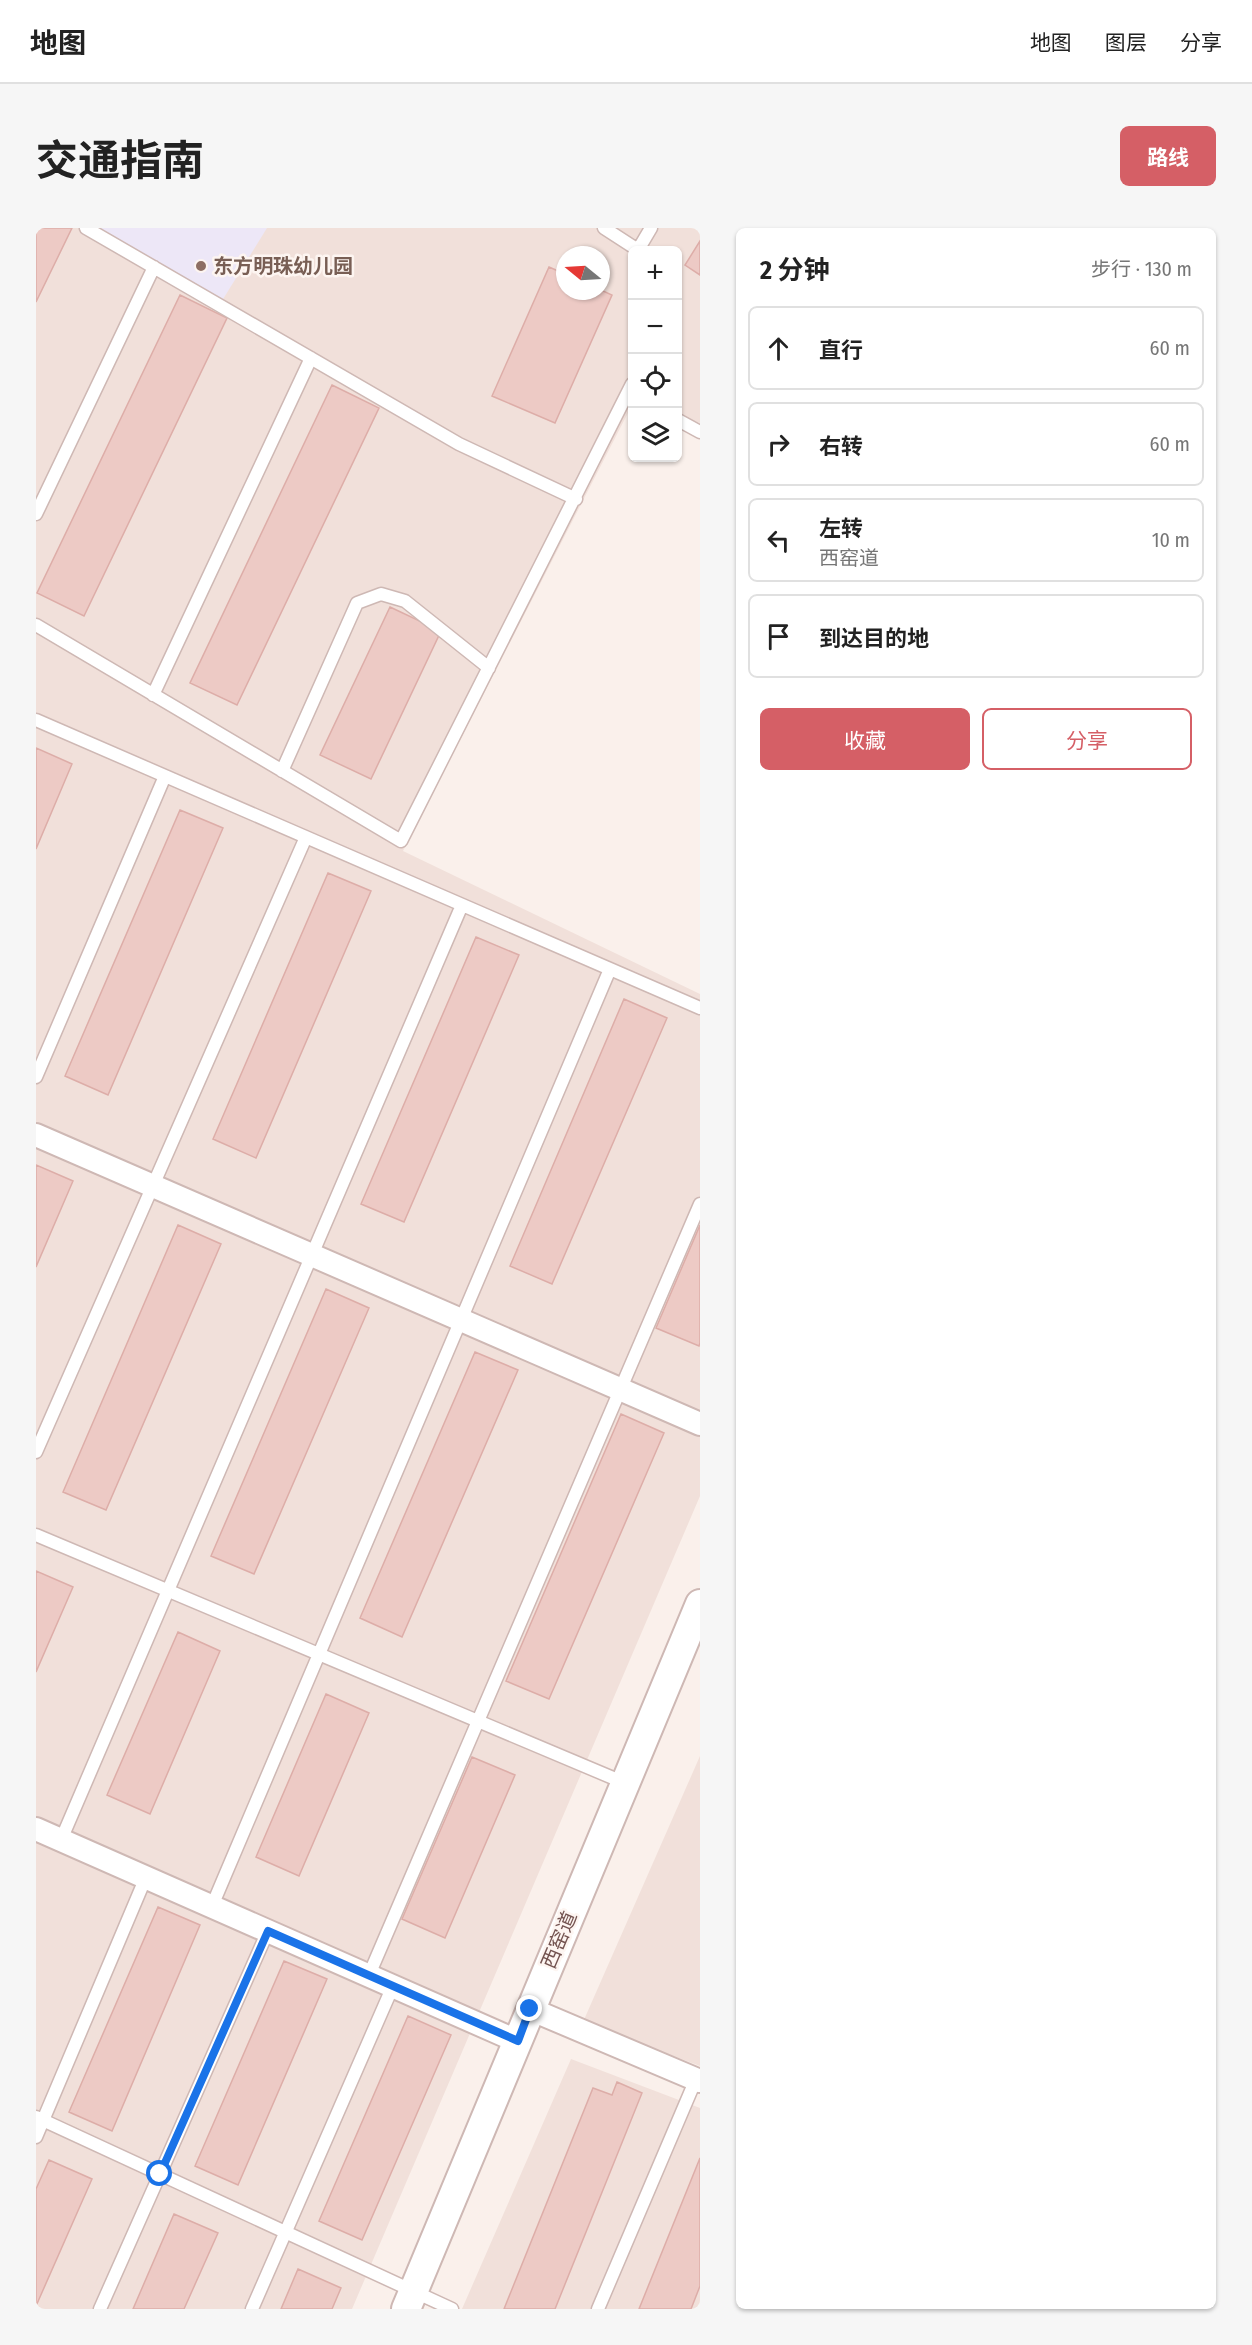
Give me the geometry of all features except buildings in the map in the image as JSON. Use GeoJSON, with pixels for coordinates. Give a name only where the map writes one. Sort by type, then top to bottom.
{"type":"FeatureCollection","features":[{"type":"Feature","properties":{"kind":"street"},"geometry":{"type":"LineString","coordinates":[[36,1135],[700,1424]]}},
{"type":"Feature","properties":{"kind":"street","name":"西窑道"},"geometry":{"type":"LineString","coordinates":[[409,2300],[700,1604]]}},
{"type":"Feature","properties":{"kind":"street"},"geometry":{"type":"LineString","coordinates":[[36,1829],[518,2041]]}},
{"type":"Feature","properties":{"kind":"street"},"geometry":{"type":"LineString","coordinates":[[530,2009],[698,2080]]}},
{"type":"Feature","properties":{"kind":"lane"},"geometry":{"type":"LineString","coordinates":[[86,228],[459,444],[576,499]]}},
{"type":"Feature","properties":{"kind":"lane"},"geometry":{"type":"LineString","coordinates":[[603,228],[632,246]]}},
{"type":"Feature","properties":{"kind":"lane"},"geometry":{"type":"LineString","coordinates":[[640,246],[651,228]]}},
{"type":"Feature","properties":{"kind":"lane"},"geometry":{"type":"LineString","coordinates":[[36,514],[154,267]]}},
{"type":"Feature","properties":{"kind":"lane"},"geometry":{"type":"LineString","coordinates":[[153,695],[311,358]]}},
{"type":"Feature","properties":{"kind":"lane"},"geometry":{"type":"LineString","coordinates":[[36,625],[401,841],[628,394]]}},
{"type":"Feature","properties":{"kind":"lane"},"geometry":{"type":"LineString","coordinates":[[682,422],[700,432]]}},
{"type":"Feature","properties":{"kind":"lane"},"geometry":{"type":"LineString","coordinates":[[282,771],[357,603],[381,594],[405,601],[489,668]]}},
{"type":"Feature","properties":{"kind":"lane"},"geometry":{"type":"LineString","coordinates":[[36,720],[700,1008]]}},
{"type":"Feature","properties":{"kind":"lane"},"geometry":{"type":"LineString","coordinates":[[36,1077],[165,776]]}},
{"type":"Feature","properties":{"kind":"lane"},"geometry":{"type":"LineString","coordinates":[[36,1452],[306,837]]}},
{"type":"Feature","properties":{"kind":"lane"},"geometry":{"type":"LineString","coordinates":[[61,1840],[462,905]]}},
{"type":"Feature","properties":{"kind":"lane"},"geometry":{"type":"LineString","coordinates":[[212,1906],[610,969]]}},
{"type":"Feature","properties":{"kind":"lane"},"geometry":{"type":"LineString","coordinates":[[369,1975],[700,1204]]}},
{"type":"Feature","properties":{"kind":"lane"},"geometry":{"type":"LineString","coordinates":[[36,1535],[625,1783]]}},
{"type":"Feature","properties":{"kind":"lane"},"geometry":{"type":"LineString","coordinates":[[36,2137],[40,2119],[146,1877]]}},
{"type":"Feature","properties":{"kind":"lane"},"geometry":{"type":"LineString","coordinates":[[100,2309],[268,1931]]}},
{"type":"Feature","properties":{"kind":"lane"},"geometry":{"type":"LineString","coordinates":[[252,2309],[393,1986]]}},
{"type":"Feature","properties":{"kind":"lane"},"geometry":{"type":"LineString","coordinates":[[598,2309],[698,2080]]}},
{"type":"Feature","properties":{"kind":"lane"},"geometry":{"type":"LineString","coordinates":[[40,2119],[286,2232],[409,2300],[452,2309]]}},
{"type":"Feature","properties":{"kind":"shaded area"},"geometry":{"type":"Polygon","coordinates":[[[36,228],[700,228],[700,423],[682,416],[682,246],[628,246],[628,413],[403,851],[700,994],[700,1496],[352,2309],[36,2309],[36,228]]]}},
{"type":"Feature","properties":{"kind":"shaded area","name":"东方明珠幼儿园"},"geometry":{"type":"Polygon","coordinates":[[[98,228],[267,228],[220,304],[98,228]]]}},
{"type":"Feature","properties":{"kind":"shaded area"},"geometry":{"type":"Polygon","coordinates":[[[700,1756],[700,2066],[583,2022],[700,1756]]]}},
{"type":"Feature","properties":{"kind":"shaded area"},"geometry":{"type":"Polygon","coordinates":[[[571,2059],[700,2108],[700,2309],[462,2309],[571,2059]]]}},
{"type":"Feature","properties":{"kind":"place","name":"东方明珠幼儿园"},"geometry":{"type":"Point","coordinates":[201,266]}},
{"type":"Feature","properties":{"kind":"route"},"geometry":{"type":"LineString","coordinates":[[160,2174],[268,1931],[518,2041],[530,2009]]}}]}
